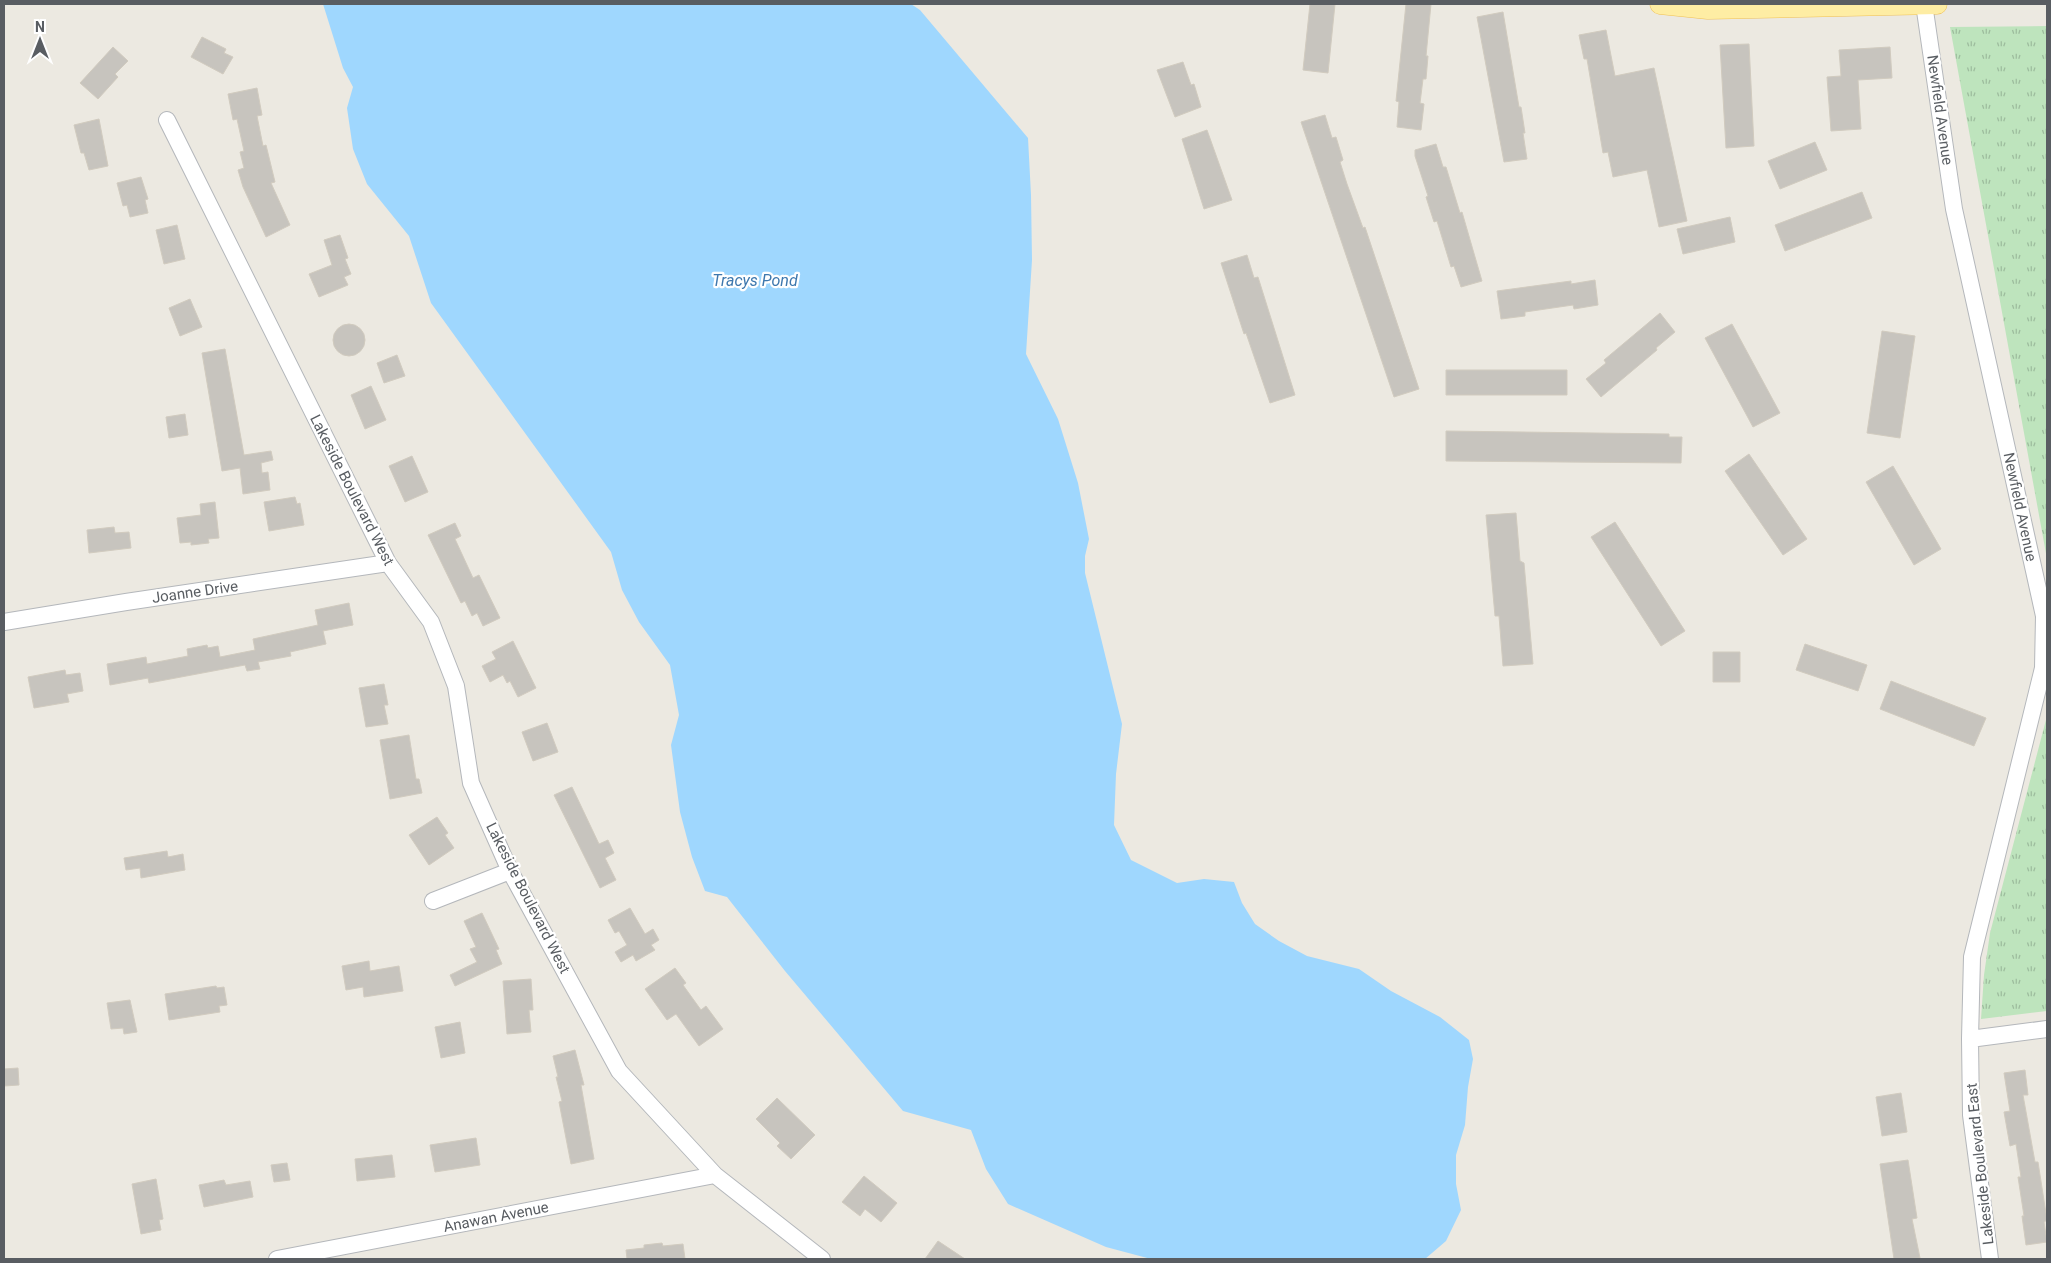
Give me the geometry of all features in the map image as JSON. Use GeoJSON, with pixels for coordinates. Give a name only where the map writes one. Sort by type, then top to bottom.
{"type":"FeatureCollection","features":[{"type":"Feature","properties":{"kind":"main road"},"geometry":{"type":"LineString","coordinates":[[1660,4],[1708,9],[1937,4]]}},
{"type":"Feature","properties":{"kind":"street","name":"Newfield Avenue"},"geometry":{"type":"LineString","coordinates":[[1924,4],[1954,209],[2044,616],[2043,668],[1972,957],[1970,1039]]}},
{"type":"Feature","properties":{"kind":"street","name":"Lakeside Boulevard West"},"geometry":{"type":"LineString","coordinates":[[167,120],[388,563],[431,622],[456,686],[471,783],[510,871],[619,1071],[715,1175],[822,1259]]}},
{"type":"Feature","properties":{"kind":"street","name":"Joanne Drive"},"geometry":{"type":"LineString","coordinates":[[4,622],[388,563]]}},
{"type":"Feature","properties":{"kind":"street"},"geometry":{"type":"LineString","coordinates":[[433,901],[510,871]]}},
{"type":"Feature","properties":{"kind":"street"},"geometry":{"type":"LineString","coordinates":[[1970,1039],[2047,1029]]}},
{"type":"Feature","properties":{"kind":"street","name":"Lakeside Boulevard East"},"geometry":{"type":"LineString","coordinates":[[1970,1039],[1971,1114],[1990,1259]]}},
{"type":"Feature","properties":{"kind":"street","name":"Anawan Avenue"},"geometry":{"type":"LineString","coordinates":[[277,1259],[715,1175]]}},
{"type":"Feature","properties":{"kind":"green space"},"geometry":{"type":"Polygon","coordinates":[[[2047,26],[2047,559],[1950,27],[2047,26]]]}},
{"type":"Feature","properties":{"kind":"green space"},"geometry":{"type":"Polygon","coordinates":[[[2047,716],[2047,1011],[1981,1019],[1984,975],[1990,933],[2047,716]]]}},
{"type":"Feature","properties":{"kind":"water","name":"Tracys Pond"},"geometry":{"type":"Polygon","coordinates":[[[323,4],[911,4],[920,10],[1028,138],[1032,260],[1026,354],[1058,419],[1078,483],[1089,539],[1085,556],[1085,573],[1122,724],[1116,774],[1114,825],[1131,860],[1177,883],[1204,879],[1234,882],[1242,903],[1255,924],[1279,941],[1307,956],[1359,969],[1391,991],[1440,1017],[1469,1040],[1473,1059],[1468,1087],[1465,1125],[1456,1155],[1456,1184],[1461,1210],[1446,1241],[1425,1259],[1151,1259],[1106,1247],[1008,1204],[986,1169],[971,1130],[903,1111],[785,971],[727,897],[705,891],[692,857],[680,812],[671,745],[679,715],[670,665],[639,622],[622,590],[611,552],[431,303],[409,236],[367,184],[353,149],[347,108],[353,87],[343,68],[323,4]]]}},
{"type":"Feature","properties":{"kind":"building"},"geometry":{"type":"Polygon","coordinates":[[[1310,4],[1335,4],[1328,73],[1303,70],[1310,4]]]}},
{"type":"Feature","properties":{"kind":"building"},"geometry":{"type":"Polygon","coordinates":[[[1406,4],[1431,4],[1426,56],[1428,56],[1426,79],[1423,79],[1420,103],[1424,104],[1421,130],[1397,127],[1399,102],[1396,101],[1406,4]]]}},
{"type":"Feature","properties":{"kind":"building"},"geometry":{"type":"Polygon","coordinates":[[[1503,12],[1519,107],[1521,107],[1527,159],[1504,162],[1477,17],[1503,12]]]}},
{"type":"Feature","properties":{"kind":"building"},"geometry":{"type":"Polygon","coordinates":[[[1606,30],[1615,76],[1654,68],[1687,221],[1659,227],[1647,170],[1613,177],[1608,152],[1603,153],[1587,59],[1584,59],[1579,35],[1606,30]]]}},
{"type":"Feature","properties":{"kind":"building"},"geometry":{"type":"Polygon","coordinates":[[[202,37],[226,49],[224,53],[233,57],[223,74],[191,57],[202,37]]]}},
{"type":"Feature","properties":{"kind":"building"},"geometry":{"type":"Polygon","coordinates":[[[1749,44],[1754,146],[1726,148],[1720,45],[1749,44]]]}},
{"type":"Feature","properties":{"kind":"building"},"geometry":{"type":"Polygon","coordinates":[[[113,47],[128,61],[115,74],[118,77],[98,99],[80,83],[113,47]]]}},
{"type":"Feature","properties":{"kind":"building"},"geometry":{"type":"Polygon","coordinates":[[[1890,47],[1892,78],[1858,80],[1861,129],[1831,131],[1827,77],[1841,76],[1839,50],[1890,47]]]}},
{"type":"Feature","properties":{"kind":"building"},"geometry":{"type":"Polygon","coordinates":[[[1183,62],[1191,85],[1194,84],[1201,107],[1175,117],[1157,70],[1183,62]]]}},
{"type":"Feature","properties":{"kind":"building"},"geometry":{"type":"Polygon","coordinates":[[[257,88],[262,115],[257,116],[263,146],[266,145],[275,182],[271,183],[290,225],[266,237],[243,187],[238,170],[244,168],[240,152],[244,151],[237,119],[233,120],[228,94],[257,88]]]}},
{"type":"Feature","properties":{"kind":"building"},"geometry":{"type":"Polygon","coordinates":[[[1325,115],[1332,138],[1336,137],[1343,160],[1340,162],[1347,184],[1363,228],[1365,227],[1419,389],[1394,397],[1301,122],[1325,115]]]}},
{"type":"Feature","properties":{"kind":"building"},"geometry":{"type":"Polygon","coordinates":[[[99,119],[108,166],[89,170],[84,153],[81,153],[74,125],[99,119]]]}},
{"type":"Feature","properties":{"kind":"building"},"geometry":{"type":"Polygon","coordinates":[[[1207,130],[1232,200],[1204,209],[1182,139],[1207,130]]]}},
{"type":"Feature","properties":{"kind":"building"},"geometry":{"type":"Polygon","coordinates":[[[1815,142],[1827,170],[1780,189],[1768,161],[1815,142]]]}},
{"type":"Feature","properties":{"kind":"building"},"geometry":{"type":"Polygon","coordinates":[[[1436,144],[1443,167],[1446,167],[1460,213],[1462,212],[1482,281],[1461,287],[1454,266],[1451,267],[1437,221],[1434,222],[1415,156],[1415,150],[1436,144]]]}},
{"type":"Feature","properties":{"kind":"building"},"geometry":{"type":"Polygon","coordinates":[[[141,177],[148,199],[145,200],[148,213],[130,217],[127,205],[123,206],[117,183],[141,177]]]}},
{"type":"Feature","properties":{"kind":"building"},"geometry":{"type":"Polygon","coordinates":[[[1862,192],[1872,218],[1785,251],[1775,225],[1862,192]]]}},
{"type":"Feature","properties":{"kind":"building"},"geometry":{"type":"Polygon","coordinates":[[[1730,217],[1735,242],[1683,254],[1677,229],[1730,217]]]}},
{"type":"Feature","properties":{"kind":"building"},"geometry":{"type":"Polygon","coordinates":[[[177,225],[185,259],[164,264],[156,230],[177,225]]]}},
{"type":"Feature","properties":{"kind":"building"},"geometry":{"type":"Polygon","coordinates":[[[340,235],[348,258],[345,259],[351,274],[344,277],[348,285],[319,297],[309,274],[332,265],[324,240],[340,235]]]}},
{"type":"Feature","properties":{"kind":"building"},"geometry":{"type":"Polygon","coordinates":[[[1247,255],[1254,278],[1258,277],[1295,395],[1270,403],[1246,333],[1244,334],[1221,263],[1247,255]]]}},
{"type":"Feature","properties":{"kind":"building"},"geometry":{"type":"Polygon","coordinates":[[[1595,280],[1598,305],[1574,309],[1573,305],[1525,312],[1525,316],[1501,319],[1497,291],[1571,281],[1571,284],[1595,280]]]}},
{"type":"Feature","properties":{"kind":"building"},"geometry":{"type":"Polygon","coordinates":[[[190,299],[202,327],[180,336],[169,308],[190,299]]]}},
{"type":"Feature","properties":{"kind":"building"},"geometry":{"type":"Polygon","coordinates":[[[1660,313],[1675,332],[1656,348],[1657,350],[1601,397],[1586,379],[1606,363],[1604,360],[1660,313]]]}},
{"type":"Feature","properties":{"kind":"building"},"geometry":{"type":"Polygon","coordinates":[[[349,324],[355,325],[360,329],[364,334],[364,346],[360,351],[355,355],[349,356],[343,355],[338,351],[334,346],[333,340],[334,334],[338,329],[343,325],[349,324]]]}},
{"type":"Feature","properties":{"kind":"building"},"geometry":{"type":"Polygon","coordinates":[[[1732,324],[1780,413],[1753,427],[1705,338],[1732,324]]]}},
{"type":"Feature","properties":{"kind":"building"},"geometry":{"type":"Polygon","coordinates":[[[1882,331],[1915,336],[1900,438],[1867,433],[1882,331]]]}},
{"type":"Feature","properties":{"kind":"building"},"geometry":{"type":"Polygon","coordinates":[[[225,349],[244,455],[271,451],[273,460],[261,463],[262,473],[268,472],[270,490],[243,494],[240,468],[222,471],[202,353],[225,349]]]}},
{"type":"Feature","properties":{"kind":"building"},"geometry":{"type":"Polygon","coordinates":[[[397,355],[405,376],[384,383],[377,363],[397,355]]]}},
{"type":"Feature","properties":{"kind":"building"},"geometry":{"type":"Polygon","coordinates":[[[1446,370],[1567,370],[1567,395],[1446,395],[1446,370]]]}},
{"type":"Feature","properties":{"kind":"building"},"geometry":{"type":"Polygon","coordinates":[[[371,386],[386,420],[365,429],[351,395],[371,386]]]}},
{"type":"Feature","properties":{"kind":"building"},"geometry":{"type":"Polygon","coordinates":[[[185,414],[188,435],[169,438],[166,417],[185,414]]]}},
{"type":"Feature","properties":{"kind":"building"},"geometry":{"type":"Polygon","coordinates":[[[1446,431],[1669,434],[1669,437],[1682,437],[1681,463],[1446,461],[1446,431]]]}},
{"type":"Feature","properties":{"kind":"building"},"geometry":{"type":"Polygon","coordinates":[[[1749,454],[1807,539],[1783,555],[1725,471],[1749,454]]]}},
{"type":"Feature","properties":{"kind":"building"},"geometry":{"type":"Polygon","coordinates":[[[412,456],[428,492],[405,502],[389,466],[412,456]]]}},
{"type":"Feature","properties":{"kind":"building"},"geometry":{"type":"Polygon","coordinates":[[[1893,466],[1941,549],[1914,565],[1866,482],[1893,466]]]}},
{"type":"Feature","properties":{"kind":"building"},"geometry":{"type":"Polygon","coordinates":[[[295,497],[297,504],[300,503],[304,525],[269,531],[264,502],[295,497]]]}},
{"type":"Feature","properties":{"kind":"building"},"geometry":{"type":"Polygon","coordinates":[[[215,502],[219,538],[208,539],[209,543],[191,545],[191,542],[180,543],[177,518],[201,515],[200,504],[215,502]]]}},
{"type":"Feature","properties":{"kind":"building"},"geometry":{"type":"Polygon","coordinates":[[[1516,513],[1520,561],[1524,563],[1533,664],[1503,666],[1499,616],[1495,616],[1486,515],[1516,513]]]}},
{"type":"Feature","properties":{"kind":"building"},"geometry":{"type":"Polygon","coordinates":[[[1615,522],[1685,631],[1661,646],[1591,537],[1615,522]]]}},
{"type":"Feature","properties":{"kind":"building"},"geometry":{"type":"Polygon","coordinates":[[[455,523],[461,536],[455,539],[473,578],[479,575],[500,618],[483,626],[477,613],[472,616],[465,601],[461,603],[428,535],[455,523]]]}},
{"type":"Feature","properties":{"kind":"building"},"geometry":{"type":"Polygon","coordinates":[[[114,527],[115,533],[129,532],[131,548],[89,553],[87,530],[114,527]]]}},
{"type":"Feature","properties":{"kind":"building"},"geometry":{"type":"Polygon","coordinates":[[[349,603],[353,625],[323,631],[326,644],[290,652],[291,656],[258,662],[260,669],[247,671],[245,665],[149,683],[148,678],[110,685],[107,664],[146,657],[147,664],[188,656],[187,649],[207,645],[208,648],[218,646],[220,657],[255,650],[253,639],[318,625],[315,610],[349,603]]]}},
{"type":"Feature","properties":{"kind":"building"},"geometry":{"type":"Polygon","coordinates":[[[513,641],[536,688],[518,697],[510,681],[507,683],[503,675],[490,682],[482,666],[496,659],[492,652],[513,641]]]}},
{"type":"Feature","properties":{"kind":"building"},"geometry":{"type":"Polygon","coordinates":[[[1805,644],[1867,665],[1858,691],[1796,670],[1805,644]]]}},
{"type":"Feature","properties":{"kind":"building"},"geometry":{"type":"Polygon","coordinates":[[[1713,652],[1740,652],[1740,682],[1713,682],[1713,652]]]}},
{"type":"Feature","properties":{"kind":"building"},"geometry":{"type":"Polygon","coordinates":[[[65,670],[66,675],[80,673],[83,691],[67,694],[69,702],[34,708],[28,677],[65,670]]]}},
{"type":"Feature","properties":{"kind":"building"},"geometry":{"type":"Polygon","coordinates":[[[1891,681],[1986,718],[1974,746],[1880,709],[1891,681]]]}},
{"type":"Feature","properties":{"kind":"building"},"geometry":{"type":"Polygon","coordinates":[[[384,684],[388,705],[384,705],[388,724],[366,727],[359,688],[384,684]]]}},
{"type":"Feature","properties":{"kind":"building"},"geometry":{"type":"Polygon","coordinates":[[[547,723],[558,752],[533,761],[522,732],[547,723]]]}},
{"type":"Feature","properties":{"kind":"building"},"geometry":{"type":"Polygon","coordinates":[[[409,735],[416,779],[419,779],[422,793],[390,799],[380,740],[409,735]]]}},
{"type":"Feature","properties":{"kind":"building"},"geometry":{"type":"Polygon","coordinates":[[[572,787],[599,844],[608,840],[614,853],[605,858],[616,880],[600,888],[554,795],[572,787]]]}},
{"type":"Feature","properties":{"kind":"building"},"geometry":{"type":"Polygon","coordinates":[[[437,817],[448,833],[445,835],[454,848],[429,865],[409,835],[437,817]]]}},
{"type":"Feature","properties":{"kind":"building"},"geometry":{"type":"Polygon","coordinates":[[[167,851],[168,857],[183,854],[185,870],[141,878],[140,868],[126,870],[124,858],[167,851]]]}},
{"type":"Feature","properties":{"kind":"building"},"geometry":{"type":"Polygon","coordinates":[[[630,908],[645,934],[653,929],[659,940],[651,945],[655,950],[636,961],[633,955],[621,962],[615,952],[627,945],[619,931],[615,933],[608,920],[630,908]]]}},
{"type":"Feature","properties":{"kind":"building"},"geometry":{"type":"Polygon","coordinates":[[[482,913],[499,949],[496,950],[502,964],[455,986],[450,975],[477,962],[470,949],[476,947],[464,921],[482,913]]]}},
{"type":"Feature","properties":{"kind":"building"},"geometry":{"type":"Polygon","coordinates":[[[369,961],[370,971],[399,966],[403,991],[364,997],[363,987],[346,990],[342,966],[369,961]]]}},
{"type":"Feature","properties":{"kind":"building"},"geometry":{"type":"Polygon","coordinates":[[[675,968],[686,983],[683,985],[701,1010],[706,1006],[723,1029],[699,1046],[676,1014],[667,1020],[645,989],[675,968]]]}},
{"type":"Feature","properties":{"kind":"building"},"geometry":{"type":"Polygon","coordinates":[[[531,979],[533,1010],[529,1010],[531,1032],[507,1034],[503,981],[531,979]]]}},
{"type":"Feature","properties":{"kind":"building"},"geometry":{"type":"Polygon","coordinates":[[[216,986],[217,988],[224,987],[227,1005],[219,1006],[220,1012],[169,1020],[165,994],[216,986]]]}},
{"type":"Feature","properties":{"kind":"building"},"geometry":{"type":"Polygon","coordinates":[[[130,1000],[137,1032],[124,1034],[123,1028],[111,1029],[107,1003],[130,1000]]]}},
{"type":"Feature","properties":{"kind":"building"},"geometry":{"type":"Polygon","coordinates":[[[460,1022],[465,1053],[441,1058],[435,1027],[460,1022]]]}},
{"type":"Feature","properties":{"kind":"building"},"geometry":{"type":"Polygon","coordinates":[[[575,1050],[584,1085],[581,1085],[594,1159],[571,1164],[559,1102],[562,1101],[553,1056],[575,1050]]]}},
{"type":"Feature","properties":{"kind":"building"},"geometry":{"type":"Polygon","coordinates":[[[18,1068],[19,1085],[4,1086],[4,1069],[18,1068]]]}},
{"type":"Feature","properties":{"kind":"building"},"geometry":{"type":"Polygon","coordinates":[[[2025,1070],[2028,1095],[2023,1095],[2035,1162],[2038,1162],[2047,1220],[2044,1222],[2047,1242],[2026,1245],[2018,1177],[2021,1177],[2016,1144],[2010,1146],[2004,1112],[2010,1111],[2004,1073],[2025,1070]]]}},
{"type":"Feature","properties":{"kind":"building"},"geometry":{"type":"Polygon","coordinates":[[[1901,1093],[1907,1132],[1882,1136],[1876,1097],[1901,1093]]]}},
{"type":"Feature","properties":{"kind":"building"},"geometry":{"type":"Polygon","coordinates":[[[777,1098],[815,1135],[791,1159],[777,1146],[780,1143],[756,1119],[777,1098]]]}},
{"type":"Feature","properties":{"kind":"building"},"geometry":{"type":"Polygon","coordinates":[[[476,1138],[480,1165],[435,1172],[430,1145],[476,1138]]]}},
{"type":"Feature","properties":{"kind":"building"},"geometry":{"type":"Polygon","coordinates":[[[392,1155],[395,1177],[357,1181],[355,1159],[392,1155]]]}},
{"type":"Feature","properties":{"kind":"building"},"geometry":{"type":"Polygon","coordinates":[[[1908,1160],[1917,1218],[1912,1219],[1920,1258],[1894,1259],[1880,1164],[1908,1160]]]}},
{"type":"Feature","properties":{"kind":"building"},"geometry":{"type":"Polygon","coordinates":[[[287,1163],[290,1180],[274,1182],[271,1165],[287,1163]]]}},
{"type":"Feature","properties":{"kind":"building"},"geometry":{"type":"Polygon","coordinates":[[[864,1176],[897,1203],[881,1222],[865,1209],[860,1216],[842,1202],[864,1176]]]}},
{"type":"Feature","properties":{"kind":"building"},"geometry":{"type":"Polygon","coordinates":[[[156,1179],[163,1219],[159,1220],[161,1230],[141,1234],[132,1184],[156,1179]]]}},
{"type":"Feature","properties":{"kind":"building"},"geometry":{"type":"Polygon","coordinates":[[[224,1180],[226,1185],[250,1181],[253,1197],[204,1207],[199,1185],[224,1180]]]}},
{"type":"Feature","properties":{"kind":"building"},"geometry":{"type":"Polygon","coordinates":[[[938,1241],[965,1259],[925,1259],[938,1241]]]}},
{"type":"Feature","properties":{"kind":"building"},"geometry":{"type":"Polygon","coordinates":[[[662,1243],[663,1246],[683,1244],[685,1259],[627,1259],[626,1250],[662,1243]]]}}]}
